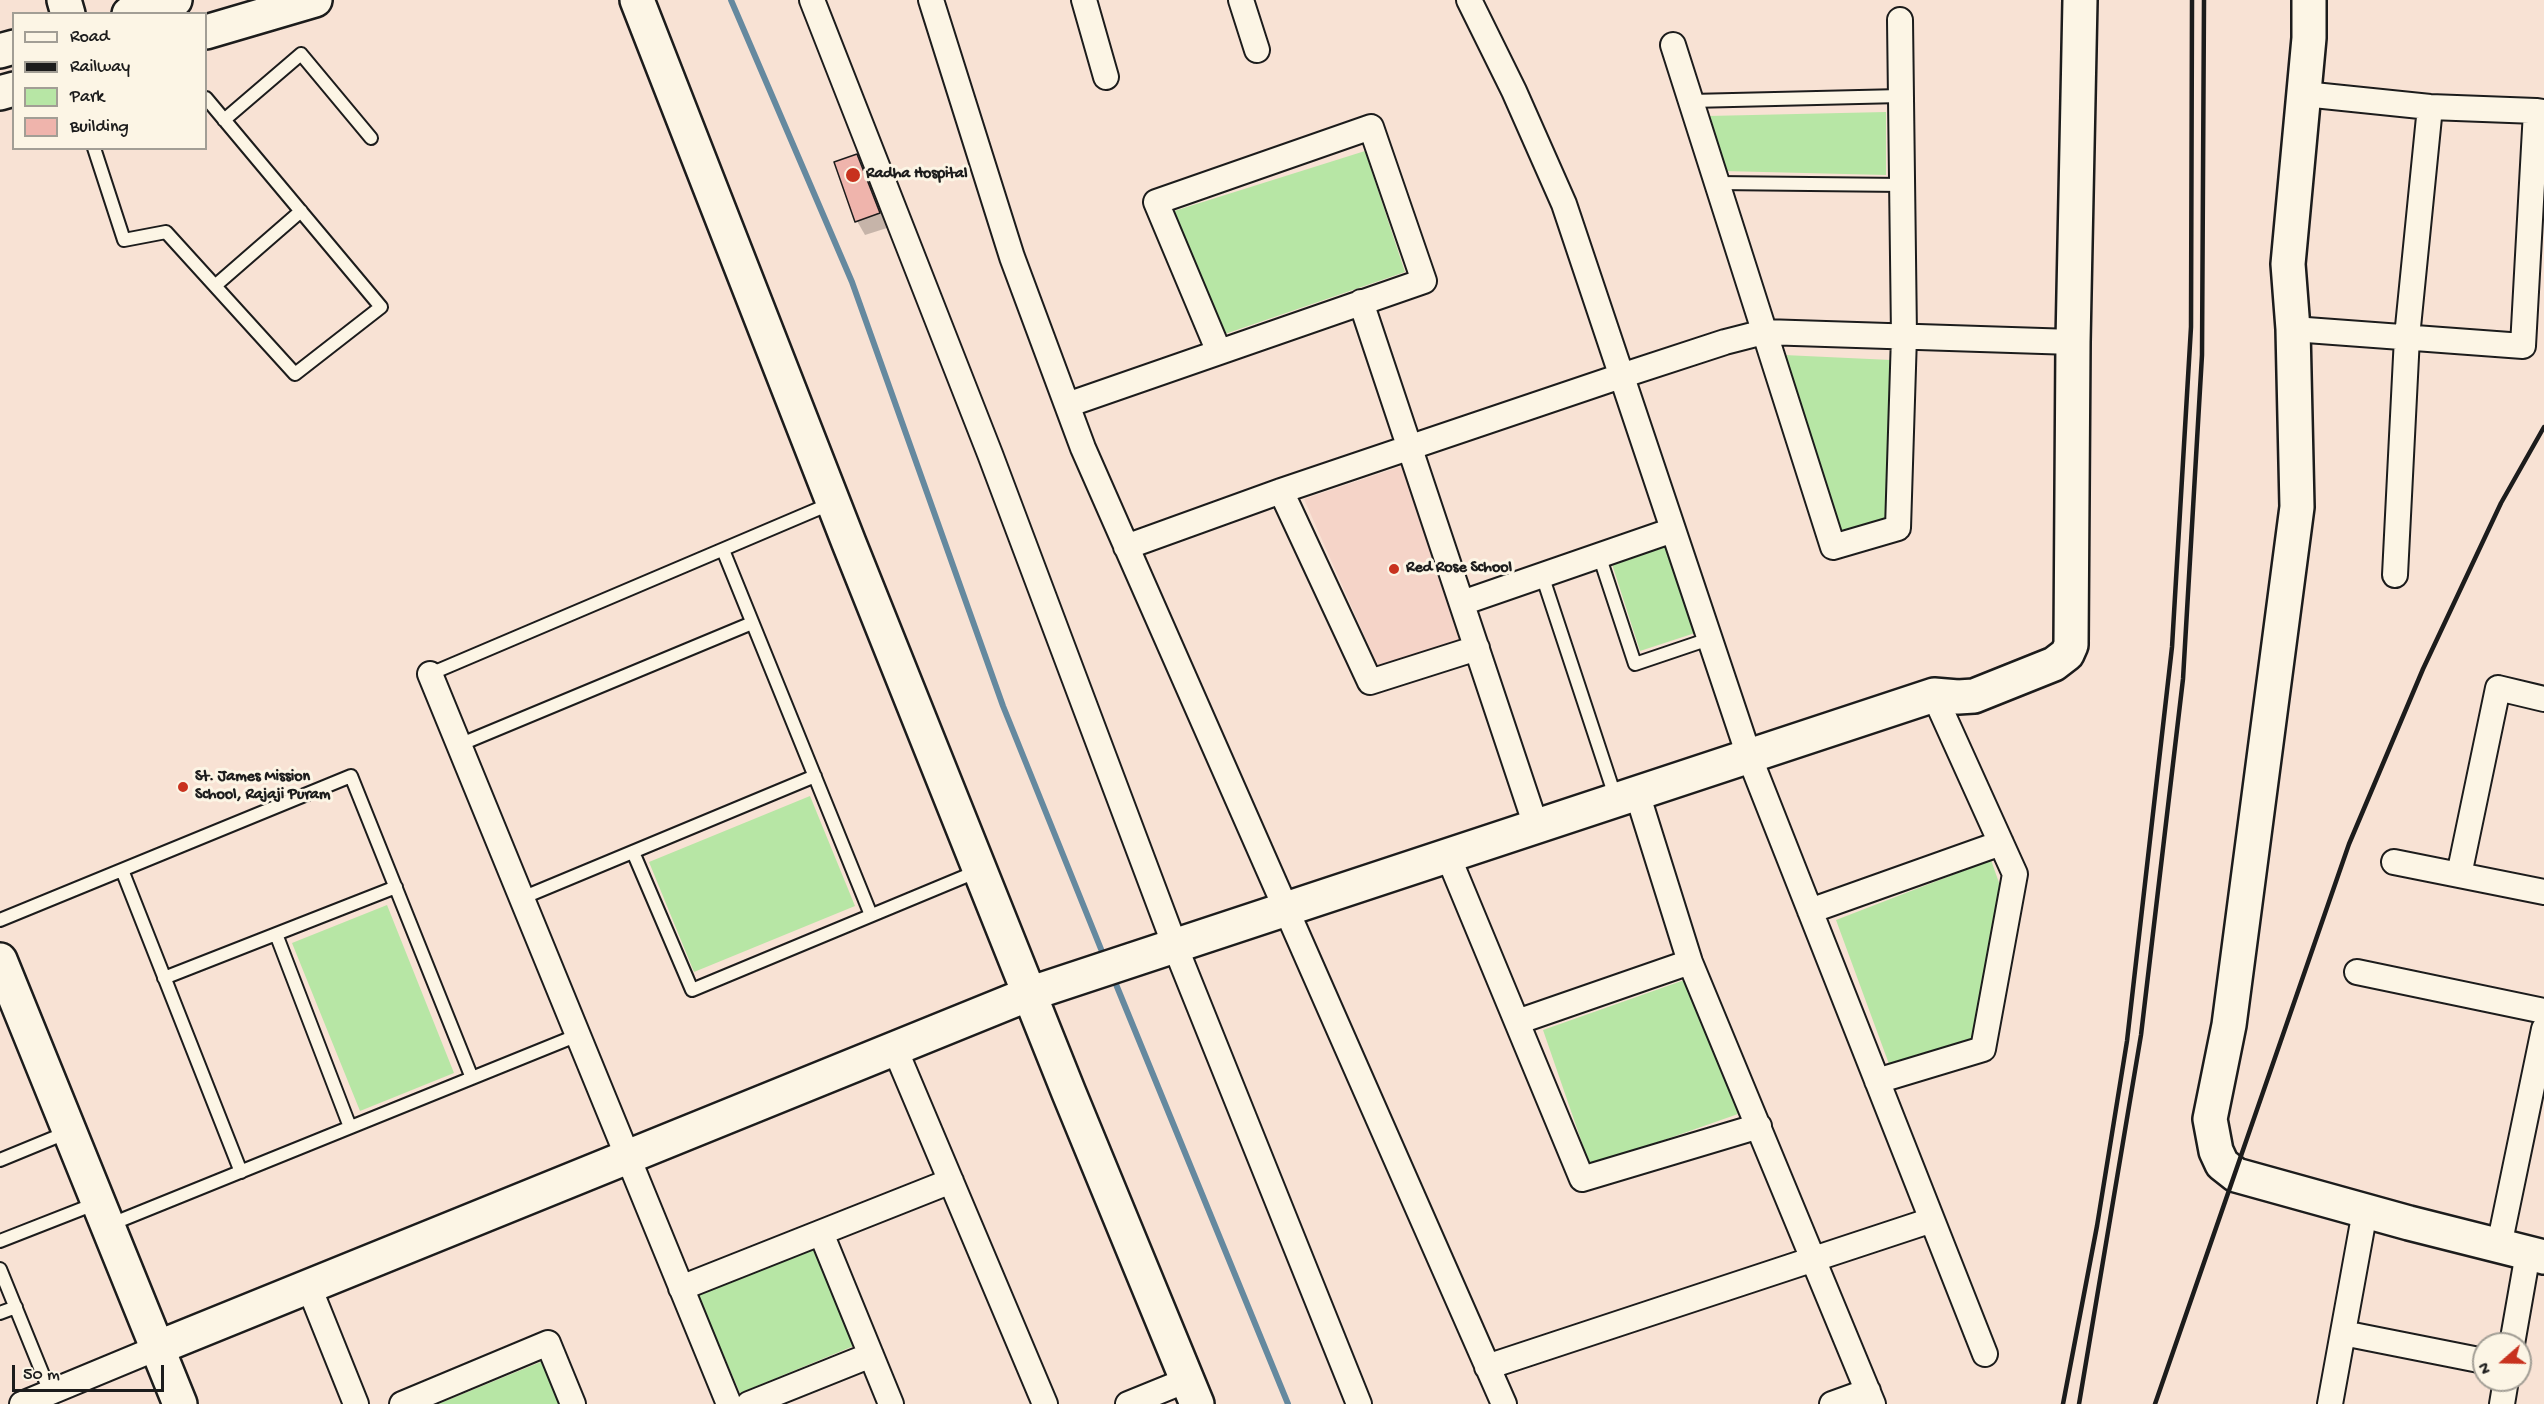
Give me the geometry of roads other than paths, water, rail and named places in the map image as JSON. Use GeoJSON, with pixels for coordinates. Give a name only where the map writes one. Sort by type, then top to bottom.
{"type":"FeatureCollection","features":[{"type":"Feature","properties":{"kind":"street"},"geometry":{"type":"LineString","coordinates":[[136,12],[175,0]]}},
{"type":"Feature","properties":{"kind":"street"},"geometry":{"type":"LineString","coordinates":[[207,32],[315,0]]}},
{"type":"Feature","properties":{"kind":"street"},"geometry":{"type":"LineString","coordinates":[[637,0],[833,503],[1029,994],[1192,1392],[1128,1404]]}},
{"type":"Feature","properties":{"kind":"street"},"geometry":{"type":"LineString","coordinates":[[812,0],[990,454],[1175,946],[1351,1402]]}},
{"type":"Feature","properties":{"kind":"street"},"geometry":{"type":"LineString","coordinates":[[931,0],[1012,257],[1083,448],[1504,1404]]}},
{"type":"Feature","properties":{"kind":"street"},"geometry":{"type":"LineString","coordinates":[[1084,0],[1106,77]]}},
{"type":"Feature","properties":{"kind":"street"},"geometry":{"type":"LineString","coordinates":[[1241,0],[1257,50]]}},
{"type":"Feature","properties":{"kind":"street"},"geometry":{"type":"LineString","coordinates":[[1469,0],[1514,91],[1564,204],[1749,756],[1985,1354]]}},
{"type":"Feature","properties":{"kind":"street"},"geometry":{"type":"LineString","coordinates":[[22,1404],[1029,994],[1934,695],[1974,696],[2054,664],[2067,654],[2071,645],[2073,342],[2080,0]]}},
{"type":"Feature","properties":{"kind":"street"},"geometry":{"type":"LineString","coordinates":[[2309,0],[2304,94],[2288,264],[2293,329],[2296,507],[2229,1025],[2210,1119],[2216,1151],[2222,1164],[2236,1175],[2524,1252]]}},
{"type":"Feature","properties":{"kind":"street"},"geometry":{"type":"LineString","coordinates":[[1673,45],[1833,547],[1898,528],[1904,336],[1900,21]]}},
{"type":"Feature","properties":{"kind":"street"},"geometry":{"type":"LineString","coordinates":[[2293,329],[2523,346],[2540,112],[2430,107],[2304,94]]}},
{"type":"Feature","properties":{"kind":"street"},"geometry":{"type":"LineString","coordinates":[[2395,575],[2407,337],[2430,107]]}},
{"type":"Feature","properties":{"kind":"street"},"geometry":{"type":"LineString","coordinates":[[1067,405],[1219,352],[1424,280],[1371,127],[1156,202],[1219,352]]}},
{"type":"Feature","properties":{"kind":"street"},"geometry":{"type":"LineString","coordinates":[[1361,302],[1536,826]]}},
{"type":"Feature","properties":{"kind":"street"},"geometry":{"type":"LineString","coordinates":[[1126,547],[1281,491],[1621,376],[1725,342],[1764,333],[2073,342]]}},
{"type":"Feature","properties":{"kind":"street"},"geometry":{"type":"LineString","coordinates":[[1281,491],[1370,682],[1477,648]]}},
{"type":"Feature","properties":{"kind":"street"},"geometry":{"type":"LineString","coordinates":[[1462,603],[1673,530]]}},
{"type":"Feature","properties":{"kind":"street"},"geometry":{"type":"LineString","coordinates":[[430,674],[729,1404]]}},
{"type":"Feature","properties":{"kind":"street"},"geometry":{"type":"LineString","coordinates":[[2459,875],[2498,688],[2544,699]]}},
{"type":"Feature","properties":{"kind":"street"},"geometry":{"type":"LineString","coordinates":[[1877,1081],[1983,1049],[2015,874],[1934,695]]}},
{"type":"Feature","properties":{"kind":"street"},"geometry":{"type":"LineString","coordinates":[[1627,797],[1690,962],[1870,1397],[1832,1404]]}},
{"type":"Feature","properties":{"kind":"street"},"geometry":{"type":"LineString","coordinates":[[1810,911],[2001,843]]}},
{"type":"Feature","properties":{"kind":"street"},"geometry":{"type":"LineString","coordinates":[[1448,856],[1582,1179],[1759,1126]]}},
{"type":"Feature","properties":{"kind":"street"},"geometry":{"type":"LineString","coordinates":[[2394,862],[2544,892]]}},
{"type":"Feature","properties":{"kind":"street"},"geometry":{"type":"LineString","coordinates":[[0,960],[7,999],[70,1132],[180,1404]]}},
{"type":"Feature","properties":{"kind":"street"},"geometry":{"type":"LineString","coordinates":[[1517,1022],[1690,962]]}},
{"type":"Feature","properties":{"kind":"street"},"geometry":{"type":"LineString","coordinates":[[2357,972],[2544,1011]]}},
{"type":"Feature","properties":{"kind":"street"},"geometry":{"type":"LineString","coordinates":[[2514,1332],[2524,1252],[2544,1029]]}},
{"type":"Feature","properties":{"kind":"street"},"geometry":{"type":"LineString","coordinates":[[895,1049],[1045,1404]]}},
{"type":"Feature","properties":{"kind":"street"},"geometry":{"type":"LineString","coordinates":[[681,1287],[951,1181]]}},
{"type":"Feature","properties":{"kind":"street"},"geometry":{"type":"LineString","coordinates":[[2330,1404],[2365,1211]]}},
{"type":"Feature","properties":{"kind":"street"},"geometry":{"type":"LineString","coordinates":[[1487,1367],[1932,1220]]}},
{"type":"Feature","properties":{"kind":"street"},"geometry":{"type":"LineString","coordinates":[[821,1233],[891,1404]]}},
{"type":"Feature","properties":{"kind":"street"},"geometry":{"type":"LineString","coordinates":[[309,1287],[356,1404]]}},
{"type":"Feature","properties":{"kind":"street"},"geometry":{"type":"LineString","coordinates":[[2343,1333],[2472,1359]]}},
{"type":"Feature","properties":{"kind":"street"},"geometry":{"type":"LineString","coordinates":[[402,1404],[548,1343],[573,1404]]}},
{"type":"Feature","properties":{"kind":"street"},"geometry":{"type":"LineString","coordinates":[[749,1404],[871,1355]]}},
{"type":"Feature","properties":{"kind":"lane"},"geometry":{"type":"LineString","coordinates":[[224,120],[301,54],[371,138]]}},
{"type":"Feature","properties":{"kind":"lane"},"geometry":{"type":"LineString","coordinates":[[1691,101],[1901,96]]}},
{"type":"Feature","properties":{"kind":"lane"},"geometry":{"type":"LineString","coordinates":[[95,150],[124,240],[166,232],[295,374],[381,307],[207,99]]}},
{"type":"Feature","properties":{"kind":"lane"},"geometry":{"type":"LineString","coordinates":[[1717,183],[1903,185]]}},
{"type":"Feature","properties":{"kind":"lane"},"geometry":{"type":"LineString","coordinates":[[216,285],[301,211]]}},
{"type":"Feature","properties":{"kind":"lane"},"geometry":{"type":"LineString","coordinates":[[430,674],[833,503]]}},
{"type":"Feature","properties":{"kind":"lane"},"geometry":{"type":"LineString","coordinates":[[723,550],[871,915]]}},
{"type":"Feature","properties":{"kind":"lane"},"geometry":{"type":"LineString","coordinates":[[1599,555],[1635,664],[1709,639]]}},
{"type":"Feature","properties":{"kind":"lane"},"geometry":{"type":"LineString","coordinates":[[1542,575],[1627,797]]}},
{"type":"Feature","properties":{"kind":"lane"},"geometry":{"type":"LineString","coordinates":[[459,745],[752,622]]}},
{"type":"Feature","properties":{"kind":"lane"},"geometry":{"type":"LineString","coordinates":[[0,920],[351,776],[472,1078]]}},
{"type":"Feature","properties":{"kind":"lane"},"geometry":{"type":"LineString","coordinates":[[522,898],[815,776]]}},
{"type":"Feature","properties":{"kind":"lane"},"geometry":{"type":"LineString","coordinates":[[633,852],[692,990],[980,870]]}},
{"type":"Feature","properties":{"kind":"lane"},"geometry":{"type":"LineString","coordinates":[[122,870],[241,1172]]}},
{"type":"Feature","properties":{"kind":"lane"},"geometry":{"type":"LineString","coordinates":[[164,978],[396,887]]}},
{"type":"Feature","properties":{"kind":"lane"},"geometry":{"type":"LineString","coordinates":[[276,934],[350,1127]]}},
{"type":"Feature","properties":{"kind":"lane"},"geometry":{"type":"LineString","coordinates":[[0,1241],[103,1214],[241,1172],[578,1035]]}},
{"type":"Feature","properties":{"kind":"lane"},"geometry":{"type":"LineString","coordinates":[[0,1160],[70,1132]]}},
{"type":"Feature","properties":{"kind":"lane"},"geometry":{"type":"LineString","coordinates":[[0,1269],[50,1392]]}},
{"type":"Feature","properties":{"kind":"lane"},"geometry":{"type":"LineString","coordinates":[[0,1313],[16,1307]]}},
{"type":"Feature","properties":{"kind":"waterway"},"geometry":{"type":"LineString","coordinates":[[731,0],[852,282],[1003,706],[1105,959]]}},
{"type":"Feature","properties":{"kind":"waterway"},"geometry":{"type":"LineString","coordinates":[[1113,977],[1288,1404]]}},
{"type":"Feature","properties":{"kind":"railway"},"geometry":{"type":"LineString","coordinates":[[2063,1404],[2097,1226],[2127,1041],[2172,647],[2191,327],[2192,0]]}},
{"type":"Feature","properties":{"kind":"railway"},"geometry":{"type":"LineString","coordinates":[[2079,1404],[2141,1035],[2183,679],[2202,355],[2204,0]]}},
{"type":"Feature","properties":{"kind":"railway"},"geometry":{"type":"LineString","coordinates":[[2155,1404],[2349,844],[2423,669],[2501,503],[2544,427]]}},
{"type":"Feature","properties":{"kind":"place","name":"Radha Hospital"},"geometry":{"type":"Point","coordinates":[853,175]}},
{"type":"Feature","properties":{"kind":"place","name":"Red Rose School"},"geometry":{"type":"Point","coordinates":[1394,569]}},
{"type":"Feature","properties":{"kind":"place","name":"St. James Mission School, Rajaji Puram"},"geometry":{"type":"Point","coordinates":[183,787]}}]}
